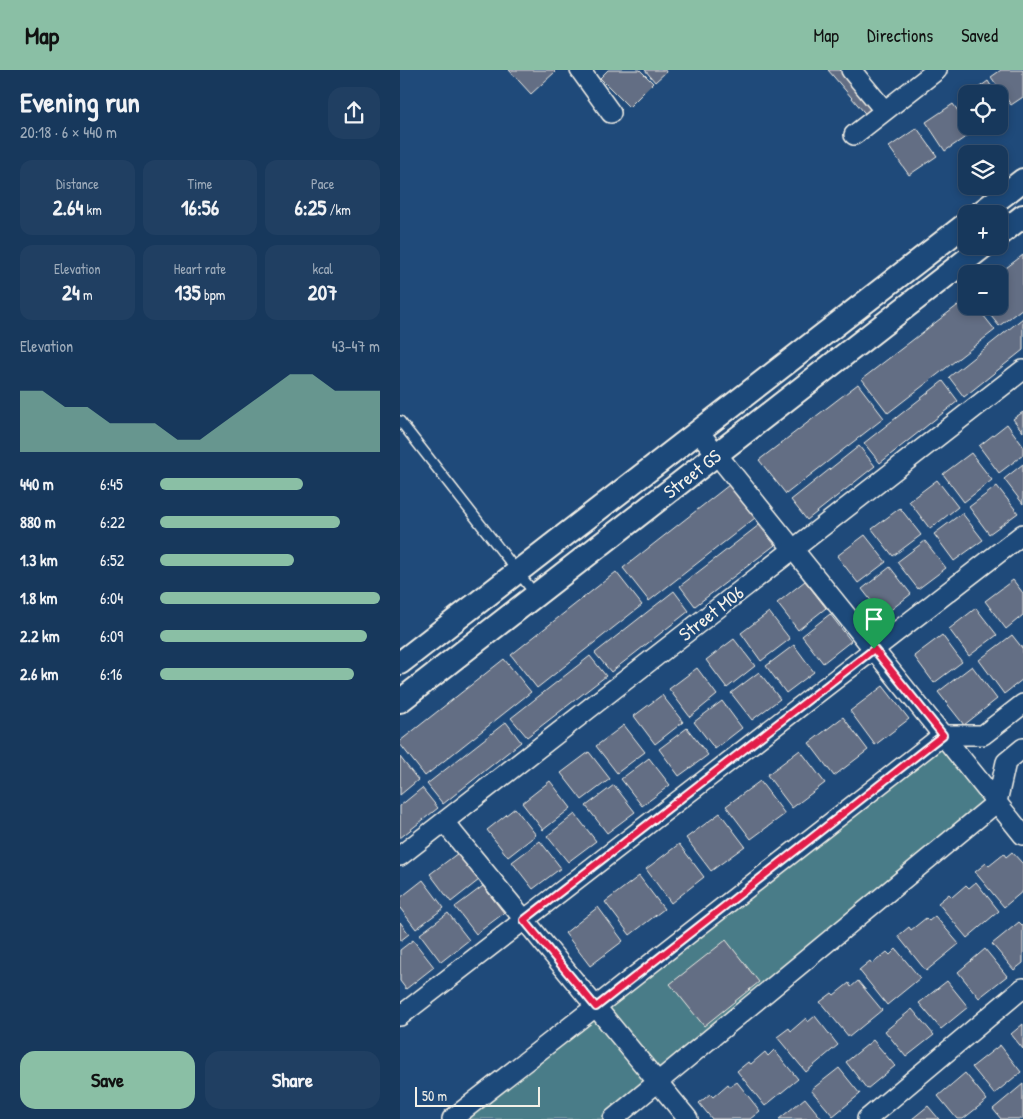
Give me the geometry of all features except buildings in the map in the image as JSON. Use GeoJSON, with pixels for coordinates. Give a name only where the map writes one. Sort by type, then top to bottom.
{"type":"FeatureCollection","features":[{"type":"Feature","properties":{"kind":"street"},"geometry":{"type":"LineString","coordinates":[[580,70],[610,113]]}},
{"type":"Feature","properties":{"kind":"street"},"geometry":{"type":"LineString","coordinates":[[851,70],[884,110]]}},
{"type":"Feature","properties":{"kind":"street"},"geometry":{"type":"LineString","coordinates":[[854,134],[937,70]]}},
{"type":"Feature","properties":{"kind":"street"},"geometry":{"type":"LineString","coordinates":[[990,205],[1023,180]]}},
{"type":"Feature","properties":{"kind":"street"},"geometry":{"type":"LineString","coordinates":[[1002,196],[1020,218],[1008,228]]}},
{"type":"Feature","properties":{"kind":"street","name":"Street GS"},"geometry":{"type":"LineString","coordinates":[[400,663],[958,230]]}},
{"type":"Feature","properties":{"kind":"street","name":"Street GS"},"geometry":{"type":"LineString","coordinates":[[400,701],[972,255]]}},
{"type":"Feature","properties":{"kind":"street"},"geometry":{"type":"LineString","coordinates":[[860,306],[877,328]]}},
{"type":"Feature","properties":{"kind":"street","name":"Street M06"},"geometry":{"type":"LineString","coordinates":[[400,856],[1023,370]]}},
{"type":"Feature","properties":{"kind":"street"},"geometry":{"type":"LineString","coordinates":[[698,431],[1023,834]]}},
{"type":"Feature","properties":{"kind":"street"},"geometry":{"type":"LineString","coordinates":[[400,1016],[1023,534]]}},
{"type":"Feature","properties":{"kind":"street"},"geometry":{"type":"LineString","coordinates":[[452,1119],[943,735],[983,735],[1023,704]]}},
{"type":"Feature","properties":{"kind":"street"},"geometry":{"type":"LineString","coordinates":[[614,1119],[997,802],[1006,762],[1023,748]]}},
{"type":"Feature","properties":{"kind":"street"},"geometry":{"type":"LineString","coordinates":[[444,822],[688,1119]]}},
{"type":"Feature","properties":{"kind":"street"},"geometry":{"type":"LineString","coordinates":[[867,1119],[1023,988]]}},
{"type":"Feature","properties":{"kind":"lane"},"geometry":{"type":"LineString","coordinates":[[400,421],[536,595]]}},
{"type":"Feature","properties":{"kind":"green space"},"geometry":{"type":"Polygon","coordinates":[[[943,735],[997,802],[613,1119],[452,1119],[943,735]]]}},
{"type":"Feature","properties":{"kind":"route"},"geometry":{"type":"LineString","coordinates":[[874,649],[943,735],[596,1007],[524,920],[874,649]]}}]}
